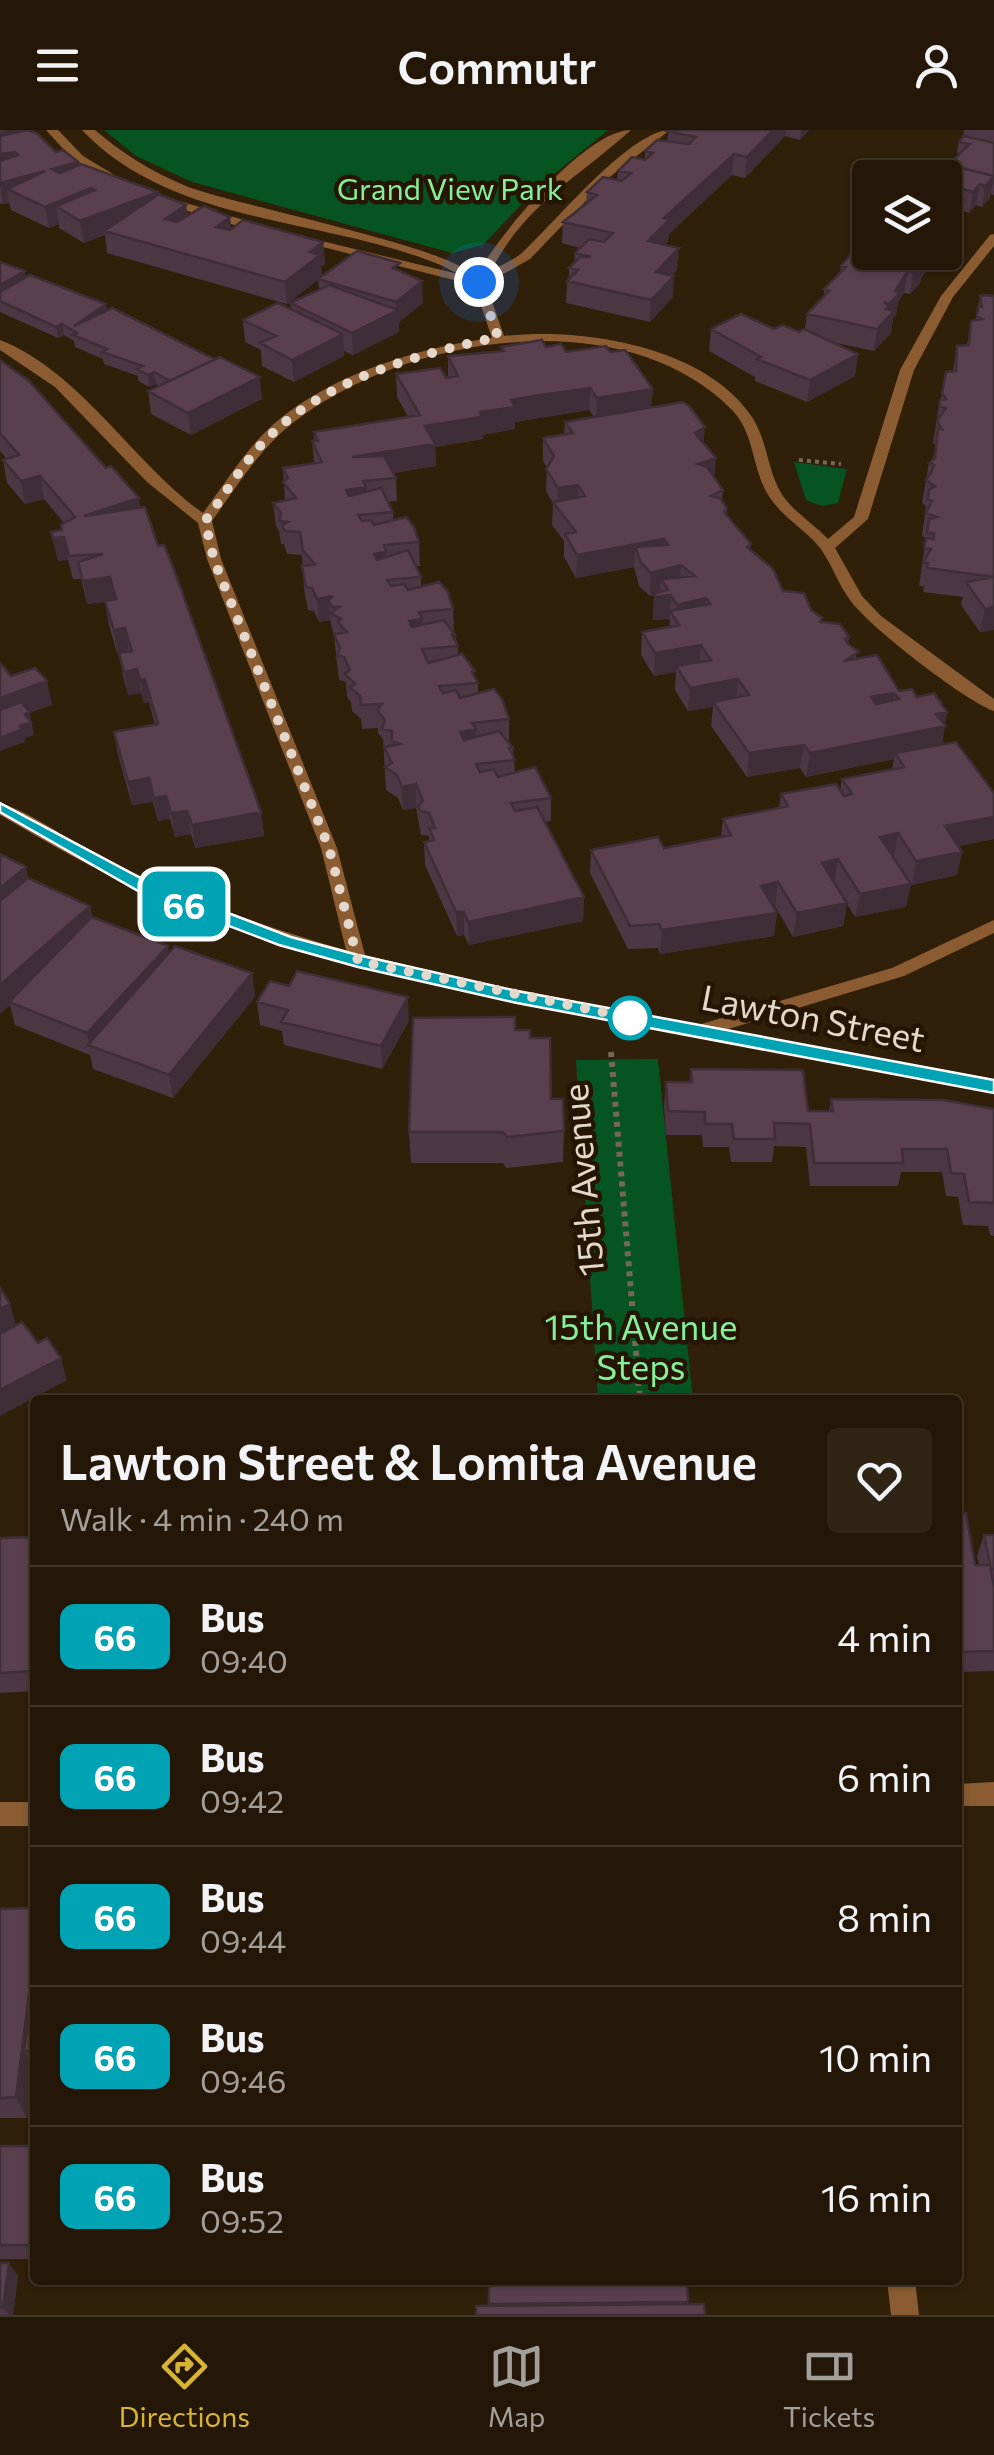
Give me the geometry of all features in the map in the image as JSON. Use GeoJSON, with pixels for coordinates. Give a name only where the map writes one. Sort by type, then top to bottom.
{"type":"FeatureCollection","features":[{"type":"Feature","properties":{"kind":"street"},"geometry":{"type":"LineString","coordinates":[[52,130],[80,158],[126,185]]}},
{"type":"Feature","properties":{"kind":"street"},"geometry":{"type":"LineString","coordinates":[[88,130],[124,160],[182,187],[421,253],[479,282],[498,337]]}},
{"type":"Feature","properties":{"kind":"street"},"geometry":{"type":"LineString","coordinates":[[479,282],[493,253],[527,216],[625,130]]}},
{"type":"Feature","properties":{"kind":"street"},"geometry":{"type":"LineString","coordinates":[[148,195],[404,268],[479,282],[526,256],[603,178],[664,130]]}},
{"type":"Feature","properties":{"kind":"street"},"geometry":{"type":"LineString","coordinates":[[827,546],[861,519],[896,396],[919,344],[947,296],[994,238]]}},
{"type":"Feature","properties":{"kind":"street"},"geometry":{"type":"LineString","coordinates":[[205,521],[262,444],[303,409],[385,369],[498,337],[579,337],[660,359],[702,380],[738,408],[750,422],[773,491],[827,546],[840,578],[862,606],[994,706]]}},
{"type":"Feature","properties":{"kind":"street"},"geometry":{"type":"LineString","coordinates":[[0,344],[76,394],[177,503],[205,521],[214,560],[329,848],[358,961]]}},
{"type":"Feature","properties":{"kind":"street","name":"Lawton Street"},"geometry":{"type":"LineString","coordinates":[[0,808],[146,888],[285,941],[358,961],[608,1014],[994,1086]]}},
{"type":"Feature","properties":{"kind":"street"},"geometry":{"type":"LineString","coordinates":[[698,1031],[898,972],[994,926]]}},
{"type":"Feature","properties":{"kind":"street"},"geometry":{"type":"LineString","coordinates":[[962,1795],[994,1794]]}},
{"type":"Feature","properties":{"kind":"street"},"geometry":{"type":"LineString","coordinates":[[0,1814],[30,1814]]}},
{"type":"Feature","properties":{"kind":"street"},"geometry":{"type":"LineString","coordinates":[[901,2285],[905,2315]]}},
{"type":"Feature","properties":{"kind":"path"},"geometry":{"type":"LineString","coordinates":[[763,456],[876,468]]}},
{"type":"Feature","properties":{"kind":"path","name":"15th Avenue"},"geometry":{"type":"LineString","coordinates":[[608,1014],[640,1395]]}},
{"type":"Feature","properties":{"kind":"green space","name":"Grand View Park"},"geometry":{"type":"Polygon","coordinates":[[[104,130],[608,130],[536,189],[483,245],[452,253],[192,182],[136,156],[104,130]]]}},
{"type":"Feature","properties":{"kind":"green space"},"geometry":{"type":"Polygon","coordinates":[[[794,462],[847,469],[838,503],[822,506],[806,500],[794,462]]]}},
{"type":"Feature","properties":{"kind":"green space","name":"15th Avenue Steps"},"geometry":{"type":"Polygon","coordinates":[[[658,1059],[692,1395],[598,1395],[576,1060],[658,1059]]]}},
{"type":"Feature","properties":{"kind":"building"},"geometry":{"type":"Polygon","coordinates":[[[28,130],[38,134],[56,152],[63,150],[78,162],[52,169],[60,173],[81,164],[158,192],[80,221],[56,206],[95,190],[91,188],[45,207],[7,189],[45,171],[0,183],[0,161],[18,155],[0,154],[0,136],[28,130]]]}},
{"type":"Feature","properties":{"kind":"building"},"geometry":{"type":"Polygon","coordinates":[[[669,130],[773,130],[747,157],[734,154],[664,218],[670,219],[648,241],[679,248],[656,272],[674,276],[651,300],[567,281],[578,270],[569,268],[580,257],[591,257],[575,253],[589,239],[604,242],[613,233],[563,222],[597,195],[587,192],[603,177],[622,181],[631,173],[618,171],[632,157],[645,160],[653,153],[645,151],[657,140],[689,144],[696,137],[669,130]]]}},
{"type":"Feature","properties":{"kind":"building"},"geometry":{"type":"Polygon","coordinates":[[[964,136],[994,143],[994,176],[962,168],[962,160],[953,160],[970,144],[959,142],[964,136]]]}},
{"type":"Feature","properties":{"kind":"building"},"geometry":{"type":"Polygon","coordinates":[[[962,168],[994,176],[973,192],[962,189],[962,168]]]}},
{"type":"Feature","properties":{"kind":"building"},"geometry":{"type":"Polygon","coordinates":[[[159,194],[186,205],[165,219],[177,222],[204,206],[230,217],[216,227],[230,230],[243,220],[323,242],[310,252],[320,255],[285,282],[104,231],[159,194]]]}},
{"type":"Feature","properties":{"kind":"building"},"geometry":{"type":"Polygon","coordinates":[[[357,251],[400,263],[393,268],[422,281],[396,302],[318,279],[357,251]]]}},
{"type":"Feature","properties":{"kind":"building"},"geometry":{"type":"Polygon","coordinates":[[[852,253],[852,270],[915,270],[908,271],[895,291],[900,293],[889,304],[884,302],[889,306],[886,309],[894,311],[877,329],[807,314],[846,267],[841,266],[852,253]]]}},
{"type":"Feature","properties":{"kind":"building"},"geometry":{"type":"Polygon","coordinates":[[[0,262],[25,271],[0,285],[0,262]]]}},
{"type":"Feature","properties":{"kind":"building"},"geometry":{"type":"Polygon","coordinates":[[[30,275],[106,304],[74,326],[112,308],[214,359],[170,381],[154,372],[148,375],[137,369],[143,366],[102,352],[107,349],[73,335],[77,333],[62,324],[56,327],[0,301],[0,292],[30,275]]]}},
{"type":"Feature","properties":{"kind":"building"},"geometry":{"type":"Polygon","coordinates":[[[329,285],[398,310],[352,333],[290,303],[329,285]]]}},
{"type":"Feature","properties":{"kind":"building"},"geometry":{"type":"Polygon","coordinates":[[[980,296],[994,296],[994,577],[927,568],[928,563],[923,563],[931,549],[924,548],[926,538],[934,539],[934,533],[927,533],[929,519],[937,517],[926,513],[932,501],[928,499],[929,490],[935,486],[926,480],[934,465],[929,463],[935,458],[938,428],[942,429],[937,421],[946,408],[939,406],[940,400],[946,399],[942,393],[946,372],[956,371],[957,346],[969,345],[971,321],[982,319],[977,316],[978,307],[982,307],[980,296]]]}},
{"type":"Feature","properties":{"kind":"building"},"geometry":{"type":"Polygon","coordinates":[[[278,303],[343,334],[292,360],[260,343],[276,336],[243,320],[278,303]]]}},
{"type":"Feature","properties":{"kind":"building"},"geometry":{"type":"Polygon","coordinates":[[[741,314],[774,329],[783,325],[799,332],[804,329],[858,354],[810,380],[757,359],[761,357],[711,329],[741,314]]]}},
{"type":"Feature","properties":{"kind":"building"},"geometry":{"type":"Polygon","coordinates":[[[542,340],[546,347],[561,344],[566,352],[606,346],[610,352],[625,350],[653,389],[597,398],[590,388],[534,396],[511,400],[515,407],[480,412],[482,417],[425,426],[435,444],[352,457],[384,456],[396,478],[363,481],[366,487],[346,490],[349,496],[381,488],[393,512],[358,515],[362,521],[371,520],[374,525],[406,517],[414,527],[419,542],[384,545],[386,552],[374,554],[377,560],[408,550],[421,577],[387,580],[391,586],[404,584],[408,590],[439,582],[448,592],[453,609],[419,612],[422,619],[409,621],[412,627],[444,620],[455,635],[458,646],[422,649],[428,663],[462,654],[475,671],[472,672],[478,683],[439,686],[443,693],[456,690],[460,698],[494,689],[502,699],[509,719],[472,723],[476,729],[460,732],[464,740],[499,731],[513,748],[509,748],[515,760],[476,764],[480,772],[493,769],[498,777],[535,767],[551,798],[511,803],[515,811],[537,807],[584,897],[468,922],[464,912],[456,912],[424,842],[434,840],[429,828],[435,828],[429,813],[420,811],[418,806],[423,801],[416,784],[402,787],[397,775],[385,767],[392,763],[384,747],[400,744],[392,741],[392,731],[382,729],[385,720],[377,710],[382,704],[361,705],[360,696],[350,687],[355,684],[345,674],[350,670],[344,657],[337,656],[340,648],[334,634],[347,632],[338,622],[341,619],[331,613],[339,607],[332,607],[328,600],[333,596],[317,599],[312,588],[306,587],[302,566],[315,564],[303,551],[300,532],[285,531],[282,525],[288,522],[279,521],[281,513],[273,503],[296,498],[283,482],[288,478],[283,468],[322,462],[312,441],[318,441],[314,432],[420,415],[396,374],[440,368],[446,378],[458,376],[448,356],[504,351],[501,347],[542,340]]]}},
{"type":"Feature","properties":{"kind":"building"},"geometry":{"type":"Polygon","coordinates":[[[220,357],[260,377],[188,413],[148,391],[220,357]]]}},
{"type":"Feature","properties":{"kind":"building"},"geometry":{"type":"Polygon","coordinates":[[[0,360],[29,381],[106,468],[111,466],[139,498],[84,516],[145,507],[158,546],[164,545],[173,567],[261,812],[192,825],[187,811],[171,813],[166,796],[154,798],[149,778],[128,782],[114,732],[158,724],[145,679],[140,680],[137,669],[124,672],[119,653],[132,651],[125,628],[114,630],[105,601],[116,599],[110,577],[83,581],[78,562],[103,554],[69,556],[64,537],[53,538],[51,532],[62,530],[61,525],[75,517],[40,476],[21,481],[3,460],[19,455],[0,433],[0,360]]]}},
{"type":"Feature","properties":{"kind":"building"},"geometry":{"type":"Polygon","coordinates":[[[683,402],[689,406],[705,427],[695,433],[716,458],[698,464],[707,467],[723,490],[711,496],[720,498],[727,508],[724,512],[751,544],[747,547],[773,569],[783,591],[804,593],[811,610],[822,618],[820,622],[840,624],[849,637],[845,639],[848,644],[859,652],[844,661],[877,655],[899,691],[912,689],[917,697],[934,693],[947,712],[936,714],[946,726],[810,753],[804,745],[749,753],[713,702],[749,695],[738,679],[690,688],[676,666],[711,660],[701,645],[655,653],[642,632],[679,625],[670,611],[710,604],[706,598],[677,605],[671,595],[655,597],[654,593],[668,590],[661,579],[695,576],[681,565],[651,573],[641,563],[635,547],[668,545],[664,539],[577,555],[565,534],[576,532],[553,502],[585,496],[578,485],[558,488],[546,469],[554,456],[543,438],[573,433],[565,422],[683,402]],[[894,693],[871,697],[876,704],[899,699],[894,693]]]}},
{"type":"Feature","properties":{"kind":"building"},"geometry":{"type":"Polygon","coordinates":[[[994,577],[994,607],[985,609],[966,582],[994,577]]]}},
{"type":"Feature","properties":{"kind":"building"},"geometry":{"type":"Polygon","coordinates":[[[0,663],[11,676],[35,668],[47,681],[0,698],[0,663]]]}},
{"type":"Feature","properties":{"kind":"building"},"geometry":{"type":"Polygon","coordinates":[[[21,702],[30,712],[25,714],[31,722],[0,738],[0,710],[21,702]]]}},
{"type":"Feature","properties":{"kind":"building"},"geometry":{"type":"Polygon","coordinates":[[[956,742],[994,793],[994,817],[945,826],[962,852],[916,861],[898,833],[880,837],[911,884],[860,894],[838,859],[822,863],[847,903],[797,913],[778,882],[761,886],[777,913],[662,930],[659,924],[630,926],[591,850],[658,837],[664,848],[731,835],[723,819],[788,806],[781,794],[836,784],[844,796],[852,794],[842,779],[904,767],[895,753],[956,742]]]}},
{"type":"Feature","properties":{"kind":"building"},"geometry":{"type":"Polygon","coordinates":[[[0,854],[26,867],[0,888],[0,854]]]}},
{"type":"Feature","properties":{"kind":"building"},"geometry":{"type":"Polygon","coordinates":[[[28,878],[90,906],[0,985],[0,901],[28,878]]]}},
{"type":"Feature","properties":{"kind":"building"},"geometry":{"type":"Polygon","coordinates":[[[92,917],[168,946],[87,1033],[9,1002],[92,917]]]}},
{"type":"Feature","properties":{"kind":"building"},"geometry":{"type":"Polygon","coordinates":[[[175,946],[252,973],[169,1075],[88,1045],[175,946]]]}},
{"type":"Feature","properties":{"kind":"building"},"geometry":{"type":"Polygon","coordinates":[[[297,971],[408,997],[381,1046],[281,1022],[288,1010],[257,1002],[270,981],[289,986],[297,971]]]}},
{"type":"Feature","properties":{"kind":"building"},"geometry":{"type":"Polygon","coordinates":[[[515,1017],[515,1030],[530,1030],[530,1038],[550,1038],[551,1099],[563,1099],[564,1131],[507,1137],[503,1132],[409,1132],[413,1018],[515,1017]]]}},
{"type":"Feature","properties":{"kind":"building"},"geometry":{"type":"Polygon","coordinates":[[[691,1069],[803,1070],[808,1111],[833,1111],[831,1099],[943,1100],[994,1109],[994,1203],[969,1202],[964,1174],[951,1173],[947,1149],[902,1149],[903,1163],[814,1163],[810,1124],[774,1123],[775,1139],[734,1139],[732,1124],[705,1124],[705,1112],[668,1111],[666,1082],[692,1082],[691,1069]]]}},
{"type":"Feature","properties":{"kind":"building"},"geometry":{"type":"Polygon","coordinates":[[[0,1288],[10,1304],[0,1309],[0,1288]]]}},
{"type":"Feature","properties":{"kind":"building"},"geometry":{"type":"Polygon","coordinates":[[[22,1322],[38,1343],[47,1338],[61,1358],[0,1390],[0,1334],[22,1322]]]}},
{"type":"Feature","properties":{"kind":"building"},"geometry":{"type":"Polygon","coordinates":[[[962,1513],[966,1513],[975,1565],[990,1565],[994,1651],[962,1652],[962,1513]]]}},
{"type":"Feature","properties":{"kind":"building"},"geometry":{"type":"Polygon","coordinates":[[[984,1535],[994,1535],[994,1569],[991,1569],[984,1535]]]}},
{"type":"Feature","properties":{"kind":"building"},"geometry":{"type":"Polygon","coordinates":[[[30,1537],[30,1671],[0,1673],[0,1538],[30,1537]]]}},
{"type":"Feature","properties":{"kind":"building"},"geometry":{"type":"Polygon","coordinates":[[[30,1908],[30,1986],[16,2097],[0,2098],[0,1909],[30,1908]]]}},
{"type":"Feature","properties":{"kind":"building"},"geometry":{"type":"Polygon","coordinates":[[[30,2010],[30,2051],[24,2051],[30,2010]]]}},
{"type":"Feature","properties":{"kind":"building"},"geometry":{"type":"Polygon","coordinates":[[[0,2146],[30,2146],[30,2245],[0,2245],[0,2146]]]}},
{"type":"Feature","properties":{"kind":"building"},"geometry":{"type":"Polygon","coordinates":[[[0,2263],[9,2263],[3,2307],[0,2307],[0,2263]]]}},
{"type":"Feature","properties":{"kind":"building"},"geometry":{"type":"Polygon","coordinates":[[[489,2285],[687,2285],[688,2302],[489,2304],[489,2285]]]}},
{"type":"Feature","properties":{"kind":"building"},"geometry":{"type":"Polygon","coordinates":[[[704,2304],[705,2315],[476,2315],[476,2306],[704,2304]]]}},
{"type":"Feature","properties":{"kind":"bus line","name":"66"},"geometry":{"type":"LineString","coordinates":[[0,808],[89,861],[146,888],[285,941],[517,997],[994,1086]]}},
{"type":"Feature","properties":{"kind":"route"},"geometry":{"type":"LineString","coordinates":[[479,282],[498,337],[385,369],[303,409],[246,462],[205,521],[214,560],[329,848],[351,921],[358,961],[463,986],[636,1019],[630,1018]]}}]}
